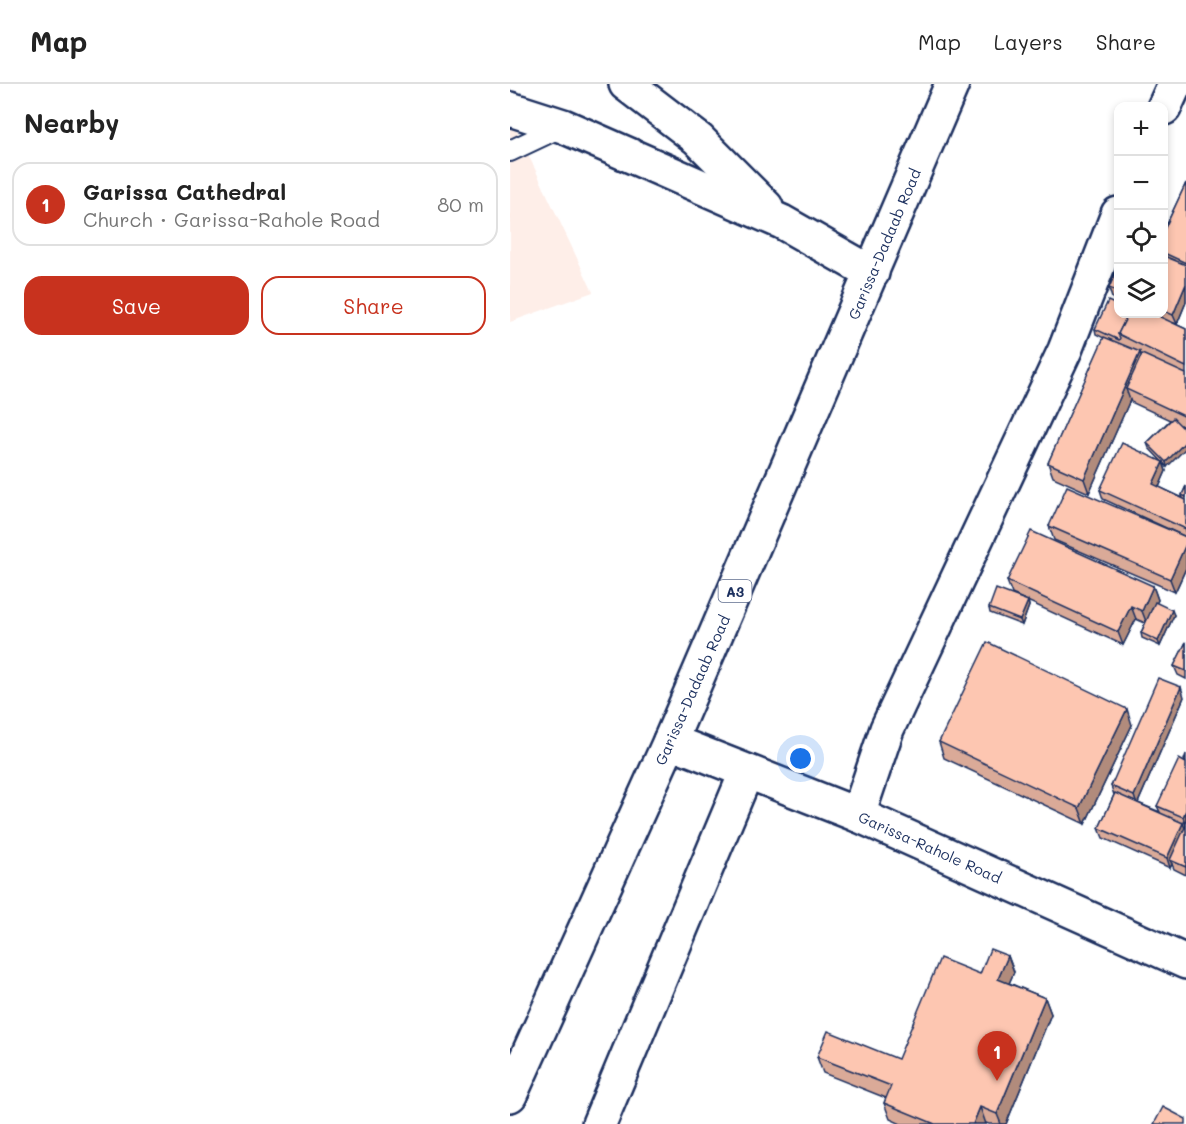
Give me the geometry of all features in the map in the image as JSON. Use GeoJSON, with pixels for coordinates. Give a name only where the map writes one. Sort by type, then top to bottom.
{"type":"FeatureCollection","features":[{"type":"Feature","properties":{"kind":"main road"},"geometry":{"type":"LineString","coordinates":[[626,84],[698,140],[782,222]]}},
{"type":"Feature","properties":{"kind":"main road","name":"Garissa-Dadaab Road"},"geometry":{"type":"LineString","coordinates":[[510,1095],[520,1051],[670,741],[952,84]]}},
{"type":"Feature","properties":{"kind":"main road"},"geometry":{"type":"LineString","coordinates":[[1167,102],[1175,84]]}},
{"type":"Feature","properties":{"kind":"main road"},"geometry":{"type":"LineString","coordinates":[[510,110],[563,126],[782,222],[872,273]]}},
{"type":"Feature","properties":{"kind":"main road"},"geometry":{"type":"LineString","coordinates":[[858,815],[888,729],[1065,350],[1114,227]]}},
{"type":"Feature","properties":{"kind":"main road","name":"Garissa-Rahole Road"},"geometry":{"type":"LineString","coordinates":[[670,741],[746,773],[858,815],[1186,960]]}},
{"type":"Feature","properties":{"kind":"main road"},"geometry":{"type":"LineString","coordinates":[[599,1124],[746,773]]}},
{"type":"Feature","properties":{"kind":"lane"},"geometry":{"type":"LineString","coordinates":[[510,151],[563,126]]}},
{"type":"Feature","properties":{"kind":"shaded area"},"geometry":{"type":"Polygon","coordinates":[[[510,116],[593,292],[510,322],[510,116]]]}},
{"type":"Feature","properties":{"kind":"building"},"geometry":{"type":"Polygon","coordinates":[[[1186,183],[1186,263],[1168,255],[1168,221],[1186,183]]]}},
{"type":"Feature","properties":{"kind":"building"},"geometry":{"type":"Polygon","coordinates":[[[1168,258],[1186,265],[1186,284],[1173,315],[1168,313],[1168,258]]]}},
{"type":"Feature","properties":{"kind":"building"},"geometry":{"type":"Polygon","coordinates":[[[1114,276],[1114,290],[1109,288],[1114,276]]]}},
{"type":"Feature","properties":{"kind":"building"},"geometry":{"type":"Polygon","coordinates":[[[1108,301],[1114,304],[1114,318],[1126,318],[1118,334],[1119,340],[1095,329],[1108,301]]]}},
{"type":"Feature","properties":{"kind":"building"},"geometry":{"type":"Polygon","coordinates":[[[1126,318],[1163,318],[1186,329],[1186,367],[1118,334],[1126,318]]]}},
{"type":"Feature","properties":{"kind":"building"},"geometry":{"type":"Polygon","coordinates":[[[1104,337],[1140,352],[1084,479],[1048,463],[1104,337]]]}},
{"type":"Feature","properties":{"kind":"building"},"geometry":{"type":"Polygon","coordinates":[[[1142,354],[1186,374],[1186,417],[1126,389],[1142,354]]]}},
{"type":"Feature","properties":{"kind":"building"},"geometry":{"type":"Polygon","coordinates":[[[1173,418],[1186,431],[1186,441],[1166,462],[1147,443],[1173,418]]]}},
{"type":"Feature","properties":{"kind":"building"},"geometry":{"type":"Polygon","coordinates":[[[1122,443],[1163,462],[1153,484],[1186,500],[1186,529],[1100,490],[1122,443]]]}},
{"type":"Feature","properties":{"kind":"building"},"geometry":{"type":"Polygon","coordinates":[[[1067,486],[1186,537],[1186,544],[1170,579],[1049,526],[1067,486]]]}},
{"type":"Feature","properties":{"kind":"building"},"geometry":{"type":"Polygon","coordinates":[[[1031,531],[1153,586],[1142,611],[1131,606],[1118,632],[1007,581],[1031,531]]]}},
{"type":"Feature","properties":{"kind":"building"},"geometry":{"type":"Polygon","coordinates":[[[996,589],[1028,601],[1020,620],[989,608],[996,589]]]}},
{"type":"Feature","properties":{"kind":"building"},"geometry":{"type":"Polygon","coordinates":[[[1155,602],[1172,610],[1158,641],[1141,633],[1155,602]]]}},
{"type":"Feature","properties":{"kind":"building"},"geometry":{"type":"Polygon","coordinates":[[[987,642],[1127,709],[1079,808],[939,742],[987,642]]]}},
{"type":"Feature","properties":{"kind":"building"},"geometry":{"type":"Polygon","coordinates":[[[1186,642],[1186,671],[1174,666],[1186,642]]]}},
{"type":"Feature","properties":{"kind":"building"},"geometry":{"type":"Polygon","coordinates":[[[1158,678],[1181,687],[1134,796],[1111,786],[1158,678]]]}},
{"type":"Feature","properties":{"kind":"building"},"geometry":{"type":"Polygon","coordinates":[[[1179,759],[1186,763],[1186,810],[1183,817],[1157,806],[1179,759]]]}},
{"type":"Feature","properties":{"kind":"building"},"geometry":{"type":"Polygon","coordinates":[[[1115,793],[1183,823],[1167,858],[1099,828],[1115,793]]]}},
{"type":"Feature","properties":{"kind":"building"},"geometry":{"type":"Polygon","coordinates":[[[1186,825],[1186,867],[1170,860],[1186,825]]]}},
{"type":"Feature","properties":{"kind":"building"},"geometry":{"type":"Polygon","coordinates":[[[990,949],[1008,956],[998,979],[1045,998],[997,1114],[980,1107],[973,1124],[935,1124],[884,1103],[891,1086],[817,1057],[828,1031],[898,1059],[940,958],[980,974],[990,949]]]}},
{"type":"Feature","properties":{"kind":"building"},"geometry":{"type":"Polygon","coordinates":[[[1163,1107],[1186,1119],[1186,1124],[1154,1124],[1163,1107]]]}},
{"type":"Feature","properties":{"kind":"place","name":"Garissa Cathedral"},"geometry":{"type":"Point","coordinates":[997,1081]}}]}
